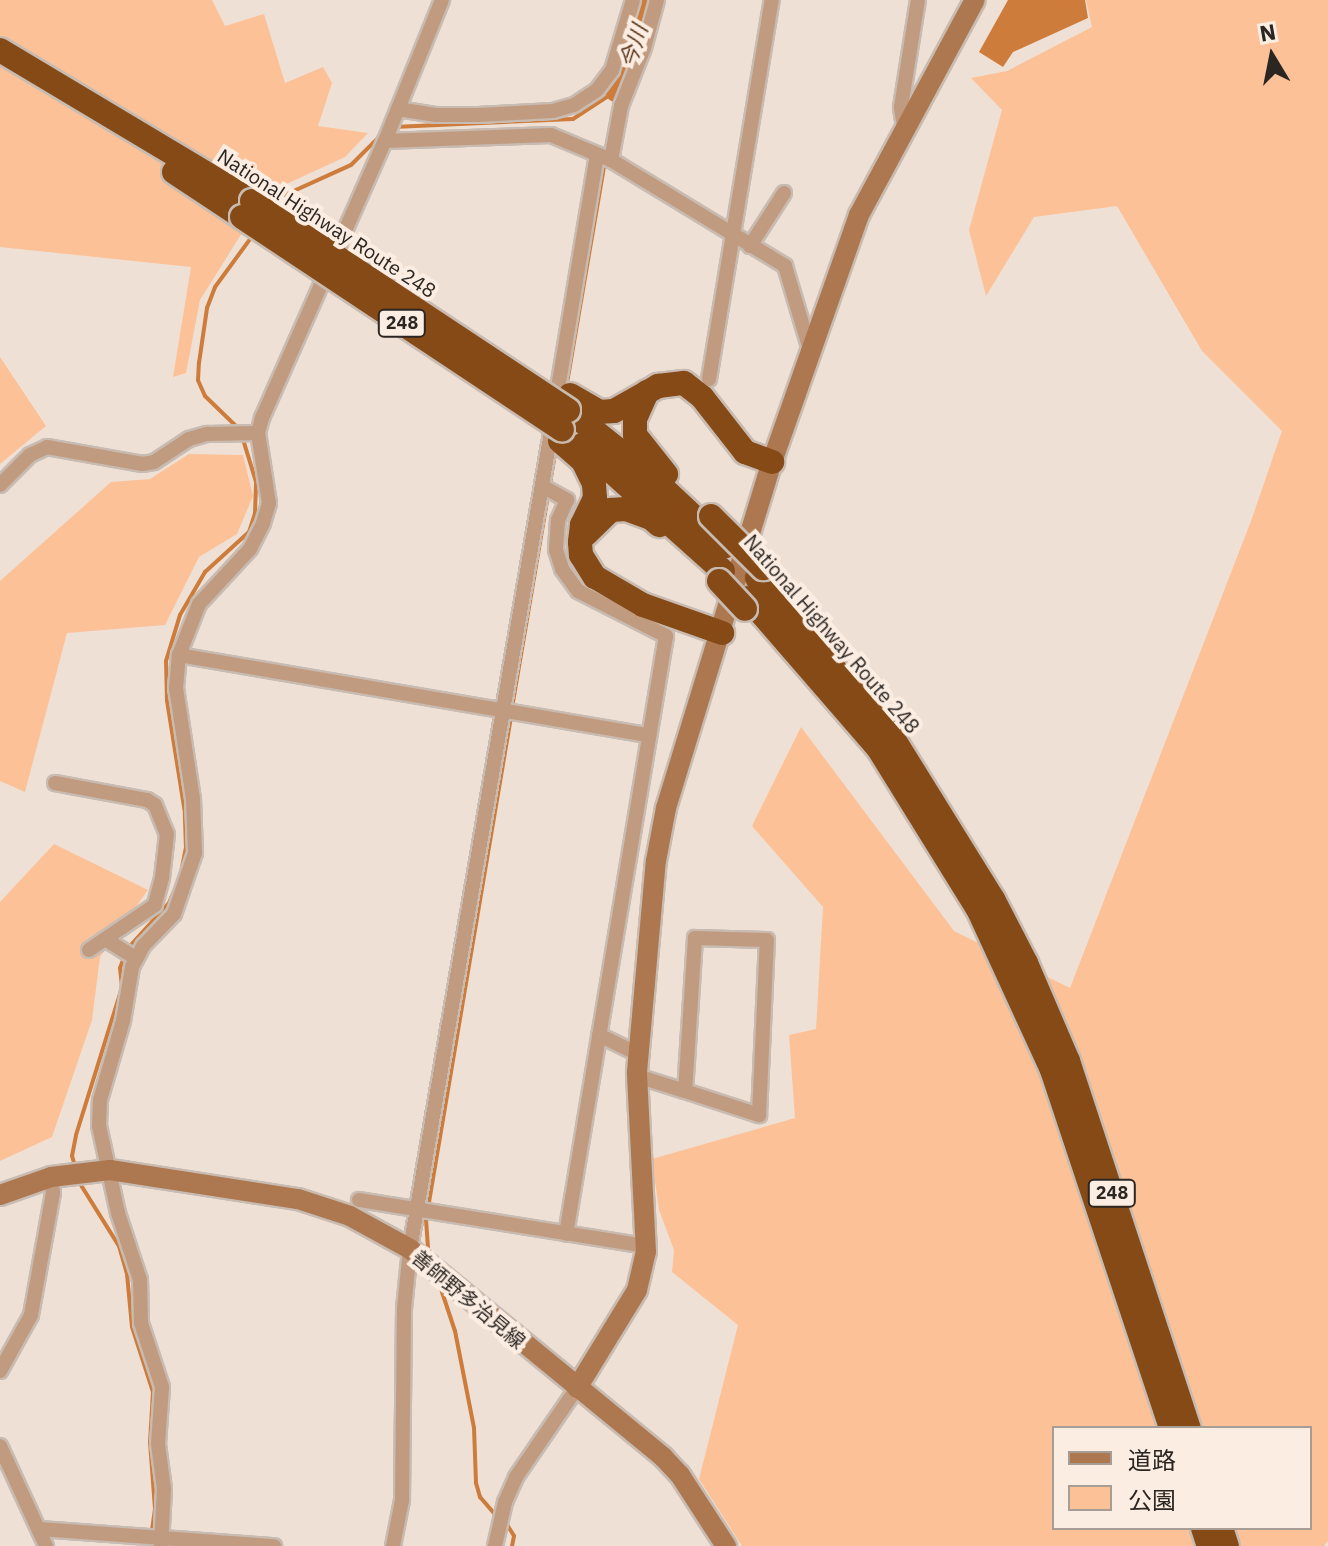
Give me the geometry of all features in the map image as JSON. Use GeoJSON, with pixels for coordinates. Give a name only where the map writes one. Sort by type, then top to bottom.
{"type":"FeatureCollection","features":[{"type":"Feature","properties":{"kind":"highway","name":"National Highway Route 248"},"geometry":{"type":"LineString","coordinates":[[0,53],[247,209],[504,352],[565,419],[721,576],[757,589],[893,738],[993,899],[1026,963],[1068,1061],[1188,1426]]}},
{"type":"Feature","properties":{"kind":"highway","name":"National Highway Route 248"},"geometry":{"type":"LineString","coordinates":[[247,209],[535,412],[565,419],[645,471],[725,546],[868,736],[957,873],[1016,985],[1052,1070],[1170,1426]]}},
{"type":"Feature","properties":{"kind":"highway"},"geometry":{"type":"LineString","coordinates":[[722,633],[671,618],[619,593],[595,577],[581,555],[580,542],[582,525],[595,498],[594,484],[565,419],[614,411],[649,390],[670,383],[684,383],[694,389],[745,452],[772,462]]}},
{"type":"Feature","properties":{"kind":"highway"},"geometry":{"type":"LineString","coordinates":[[649,390],[635,419],[635,435],[653,462],[711,516],[757,589]]}},
{"type":"Feature","properties":{"kind":"highway"},"geometry":{"type":"LineString","coordinates":[[580,542],[599,517],[611,510],[626,509],[651,518],[721,576]]}},
{"type":"Feature","properties":{"kind":"street"},"geometry":{"type":"LineString","coordinates":[[161,1541],[164,1489],[158,1444],[162,1387],[141,1323],[140,1280],[118,1213],[99,1126],[100,1100],[135,957],[170,918],[187,885],[195,853],[196,826],[176,688],[179,655],[199,604],[250,549],[263,523],[269,503],[253,433],[396,116],[442,0]]}},
{"type":"Feature","properties":{"kind":"street"},"geometry":{"type":"LineString","coordinates":[[396,116],[553,111],[574,105],[597,90],[612,70],[633,0]]}},
{"type":"Feature","properties":{"kind":"street"},"geometry":{"type":"LineString","coordinates":[[393,1546],[402,1500],[404,1309],[410,1249],[420,1209],[542,486],[604,157],[644,48],[657,0]]}},
{"type":"Feature","properties":{"kind":"street"},"geometry":{"type":"LineString","coordinates":[[709,379],[772,0]]}},
{"type":"Feature","properties":{"kind":"street"},"geometry":{"type":"LineString","coordinates":[[904,127],[901,107],[918,0]]}},
{"type":"Feature","properties":{"kind":"street"},"geometry":{"type":"LineString","coordinates":[[495,1546],[505,1502],[516,1477],[577,1388],[637,1290],[647,1246],[638,1054],[655,875],[666,808],[772,462],[859,215],[975,0]]}},
{"type":"Feature","properties":{"kind":"street"},"geometry":{"type":"LineString","coordinates":[[385,141],[551,135],[604,157],[785,266],[811,353]]}},
{"type":"Feature","properties":{"kind":"street"},"geometry":{"type":"LineString","coordinates":[[750,246],[784,193]]}},
{"type":"Feature","properties":{"kind":"street"},"geometry":{"type":"LineString","coordinates":[[0,485],[30,455],[47,447],[142,464],[154,462],[189,439],[253,433]]}},
{"type":"Feature","properties":{"kind":"street"},"geometry":{"type":"LineString","coordinates":[[542,486],[567,500],[556,531],[562,569],[578,591],[666,636],[566,1234]]}},
{"type":"Feature","properties":{"kind":"street"},"geometry":{"type":"LineString","coordinates":[[179,655],[649,735]]}},
{"type":"Feature","properties":{"kind":"street"},"geometry":{"type":"LineString","coordinates":[[55,783],[155,805],[167,834],[162,878],[155,905],[89,950]]}},
{"type":"Feature","properties":{"kind":"street"},"geometry":{"type":"LineString","coordinates":[[155,905],[170,918]]}},
{"type":"Feature","properties":{"kind":"street"},"geometry":{"type":"LineString","coordinates":[[637,1076],[759,1115],[767,940],[695,938],[685,1091]]}},
{"type":"Feature","properties":{"kind":"street"},"geometry":{"type":"LineString","coordinates":[[105,939],[119,951],[135,957]]}},
{"type":"Feature","properties":{"kind":"street"},"geometry":{"type":"LineString","coordinates":[[599,1035],[638,1054]]}},
{"type":"Feature","properties":{"kind":"street","name":"善師野多治見線"},"geometry":{"type":"LineString","coordinates":[[0,1195],[68,1174],[110,1170],[298,1199],[350,1216],[410,1249],[680,1475],[726,1546]]}},
{"type":"Feature","properties":{"kind":"street"},"geometry":{"type":"LineString","coordinates":[[0,1371],[31,1315],[53,1193],[68,1174]]}},
{"type":"Feature","properties":{"kind":"street"},"geometry":{"type":"LineString","coordinates":[[359,1200],[647,1246]]}},
{"type":"Feature","properties":{"kind":"street"},"geometry":{"type":"LineString","coordinates":[[0,1446],[46,1546]]}},
{"type":"Feature","properties":{"kind":"street"},"geometry":{"type":"LineString","coordinates":[[40,1529],[161,1541],[274,1546]]}},
{"type":"Feature","properties":{"kind":"green space"},"geometry":{"type":"Polygon","coordinates":[[[0,0],[212,0],[225,26],[264,14],[285,83],[323,67],[332,83],[318,126],[368,133],[345,157],[267,193],[200,300],[186,373],[173,377],[191,267],[0,247],[0,0]]]}},
{"type":"Feature","properties":{"kind":"green space"},"geometry":{"type":"Polygon","coordinates":[[[1086,0],[1328,0],[1328,1541],[1324,1546],[742,1546],[699,1479],[738,1325],[672,1272],[674,1250],[659,1210],[652,1159],[795,1118],[789,1035],[816,1029],[823,907],[752,826],[801,727],[954,931],[1070,988],[1251,521],[1282,431],[1202,351],[1117,206],[1034,217],[986,296],[969,230],[1002,110],[971,78],[1007,71],[1092,27],[1086,0]]]}},
{"type":"Feature","properties":{"kind":"green space"},"geometry":{"type":"Polygon","coordinates":[[[0,357],[46,426],[0,464],[0,357]]]}},
{"type":"Feature","properties":{"kind":"green space"},"geometry":{"type":"Polygon","coordinates":[[[189,454],[243,455],[253,496],[237,534],[199,557],[165,625],[67,633],[25,792],[0,781],[0,581],[111,482],[150,479],[189,454]]]}},
{"type":"Feature","properties":{"kind":"green space"},"geometry":{"type":"Polygon","coordinates":[[[54,844],[148,890],[100,957],[92,1020],[52,1137],[0,1161],[0,902],[54,844]]]}},
{"type":"Feature","properties":{"kind":"shaded area"},"geometry":{"type":"Polygon","coordinates":[[[1008,0],[1085,0],[1088,18],[1013,52],[1003,67],[979,52],[1008,0]]]}},
{"type":"Feature","properties":{"kind":"waterway","name":"今川"},"geometry":{"type":"LineString","coordinates":[[616,91],[631,60],[647,0]]}},
{"type":"Feature","properties":{"kind":"waterway"},"geometry":{"type":"LineString","coordinates":[[394,127],[573,119],[616,91]]}},
{"type":"Feature","properties":{"kind":"waterway"},"geometry":{"type":"LineString","coordinates":[[273,204],[276,199],[351,165],[386,130]]}},
{"type":"Feature","properties":{"kind":"waterway"},"geometry":{"type":"LineString","coordinates":[[566,389],[605,161]]}},
{"type":"Feature","properties":{"kind":"waterway"},"geometry":{"type":"LineString","coordinates":[[238,428],[205,396],[198,380],[199,363],[207,308],[215,287],[253,235]]}},
{"type":"Feature","properties":{"kind":"waterway"},"geometry":{"type":"LineString","coordinates":[[181,873],[186,848],[185,813],[167,701],[166,661],[180,615],[205,572],[249,532],[255,513],[256,482],[242,436]]}},
{"type":"Feature","properties":{"kind":"waterway"},"geometry":{"type":"LineString","coordinates":[[512,708],[556,448]]}},
{"type":"Feature","properties":{"kind":"waterway"},"geometry":{"type":"LineString","coordinates":[[428,1248],[426,1220],[511,717]]}},
{"type":"Feature","properties":{"kind":"waterway"},"geometry":{"type":"LineString","coordinates":[[129,947],[169,903],[175,889]]}},
{"type":"Feature","properties":{"kind":"waterway"},"geometry":{"type":"LineString","coordinates":[[76,1169],[72,1156],[76,1135],[122,987],[120,968],[125,955]]}},
{"type":"Feature","properties":{"kind":"waterway"},"geometry":{"type":"LineString","coordinates":[[79,1182],[119,1246],[127,1274],[132,1327],[153,1392],[150,1442],[155,1509],[150,1546]]}},
{"type":"Feature","properties":{"kind":"waterway"},"geometry":{"type":"LineString","coordinates":[[441,1289],[455,1331],[474,1428],[476,1483],[480,1497],[494,1513]]}},
{"type":"Feature","properties":{"kind":"waterway"},"geometry":{"type":"LineString","coordinates":[[506,1523],[514,1536],[512,1546]]}}]}
